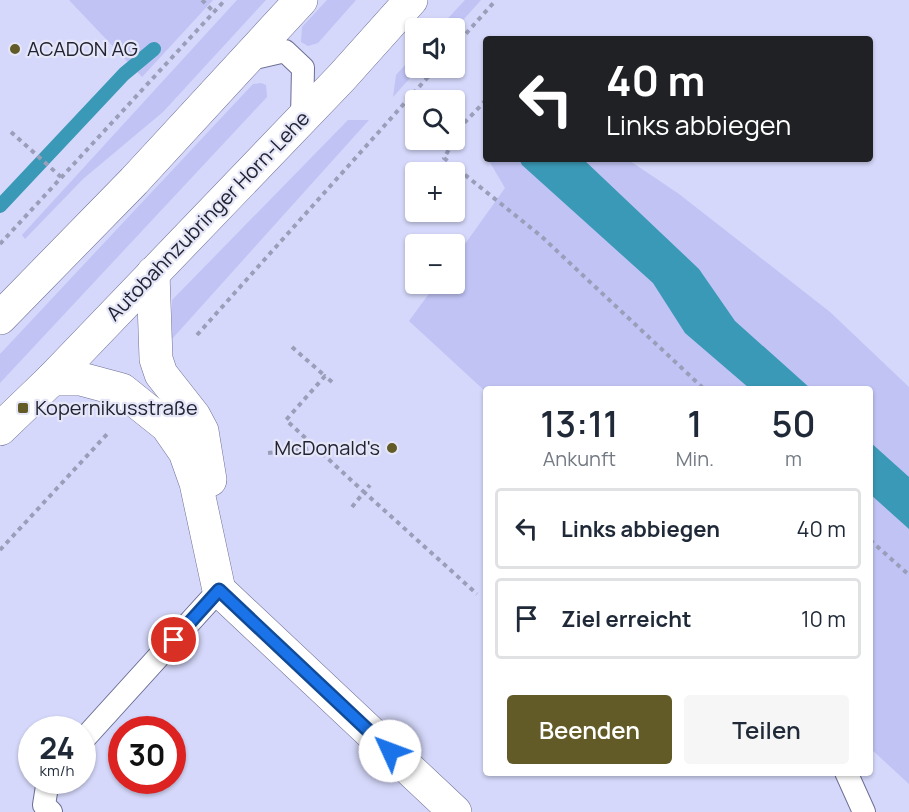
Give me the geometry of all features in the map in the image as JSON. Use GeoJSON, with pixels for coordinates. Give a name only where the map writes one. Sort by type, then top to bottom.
{"type":"FeatureCollection","features":[{"type":"Feature","properties":{"kind":"main road"},"geometry":{"type":"LineString","coordinates":[[0,318],[134,181],[301,0]]}},
{"type":"Feature","properties":{"kind":"main road","name":"Autobahnzubringer Horn-Lehe"},"geometry":{"type":"LineString","coordinates":[[0,429],[52,379],[302,118],[411,0]]}},
{"type":"Feature","properties":{"kind":"main road"},"geometry":{"type":"LineString","coordinates":[[153,273],[153,338],[161,375],[195,416],[202,431],[210,480],[208,539]]}},
{"type":"Feature","properties":{"kind":"main road"},"geometry":{"type":"LineString","coordinates":[[52,379],[81,379],[103,383],[122,390],[167,426],[185,452],[219,590],[455,812]]}},
{"type":"Feature","properties":{"kind":"lane"},"geometry":{"type":"LineString","coordinates":[[246,60],[285,51],[303,68],[302,118]]}},
{"type":"Feature","properties":{"kind":"lane"},"geometry":{"type":"LineString","coordinates":[[96,726],[219,590]]}},
{"type":"Feature","properties":{"kind":"lane"},"geometry":{"type":"LineString","coordinates":[[848,776],[864,812]]}},
{"type":"Feature","properties":{"kind":"lane"},"geometry":{"type":"LineString","coordinates":[[46,794],[44,805],[51,812]]}},
{"type":"Feature","properties":{"kind":"path"},"geometry":{"type":"LineString","coordinates":[[202,0],[214,12]]}},
{"type":"Feature","properties":{"kind":"path"},"geometry":{"type":"LineString","coordinates":[[0,244],[225,0]]}},
{"type":"Feature","properties":{"kind":"path"},"geometry":{"type":"LineString","coordinates":[[465,35],[496,0]]}},
{"type":"Feature","properties":{"kind":"path"},"geometry":{"type":"LineString","coordinates":[[161,375],[427,78]]}},
{"type":"Feature","properties":{"kind":"path"},"geometry":{"type":"LineString","coordinates":[[483,103],[465,122],[444,158],[541,236],[701,386]]}},
{"type":"Feature","properties":{"kind":"path"},"geometry":{"type":"LineString","coordinates":[[12,132],[61,177]]}},
{"type":"Feature","properties":{"kind":"path"},"geometry":{"type":"LineString","coordinates":[[292,347],[332,382]]}},
{"type":"Feature","properties":{"kind":"path"},"geometry":{"type":"LineString","coordinates":[[325,376],[286,420],[477,594]]}},
{"type":"Feature","properties":{"kind":"path"},"geometry":{"type":"LineString","coordinates":[[0,550],[138,401]]}},
{"type":"Feature","properties":{"kind":"path"},"geometry":{"type":"LineString","coordinates":[[268,453],[316,448]]}},
{"type":"Feature","properties":{"kind":"path"},"geometry":{"type":"LineString","coordinates":[[352,507],[370,485]]}},
{"type":"Feature","properties":{"kind":"path"},"geometry":{"type":"LineString","coordinates":[[873,543],[909,575]]}},
{"type":"Feature","properties":{"kind":"shaded area"},"geometry":{"type":"Polygon","coordinates":[[[69,0],[213,0],[142,77],[69,0]]]}},
{"type":"Feature","properties":{"kind":"shaded area"},"geometry":{"type":"Polygon","coordinates":[[[237,0],[266,0],[163,112],[83,179],[25,239],[22,235],[237,0]]]}},
{"type":"Feature","properties":{"kind":"shaded area"},"geometry":{"type":"Polygon","coordinates":[[[327,0],[356,0],[318,43],[308,46],[301,42],[302,27],[327,0]]]}},
{"type":"Feature","properties":{"kind":"shaded area"},"geometry":{"type":"Polygon","coordinates":[[[465,0],[481,0],[465,18],[448,18],[465,0]]]}},
{"type":"Feature","properties":{"kind":"shaded area"},"geometry":{"type":"Polygon","coordinates":[[[405,65],[405,78],[410,78],[393,97],[396,75],[405,65]]]}},
{"type":"Feature","properties":{"kind":"shaded area"},"geometry":{"type":"Polygon","coordinates":[[[253,84],[266,85],[267,97],[0,383],[0,354],[253,84]]]}},
{"type":"Feature","properties":{"kind":"shaded area"},"geometry":{"type":"Polygon","coordinates":[[[348,120],[369,120],[172,339],[172,300],[348,120]]]}},
{"type":"Feature","properties":{"kind":"shaded area"},"geometry":{"type":"Polygon","coordinates":[[[490,162],[631,162],[679,194],[830,312],[909,387],[909,784],[873,751],[873,386],[483,386],[483,389],[409,321],[429,294],[465,294],[465,244],[505,188],[490,162]]]}},
{"type":"Feature","properties":{"kind":"shaded area"},"geometry":{"type":"Polygon","coordinates":[[[520,162],[586,162],[699,269],[735,321],[808,386],[747,386],[685,333],[653,283],[520,162]]]}},
{"type":"Feature","properties":{"kind":"shaded area"},"geometry":{"type":"Polygon","coordinates":[[[873,445],[909,477],[909,529],[873,497],[873,445]]]}},
{"type":"Feature","properties":{"kind":"waterway"},"geometry":{"type":"LineString","coordinates":[[0,206],[124,74],[154,49]]}},
{"type":"Feature","properties":{"kind":"place","name":"ACADON AG"},"geometry":{"type":"Point","coordinates":[15,49]}},
{"type":"Feature","properties":{"kind":"place","name":"Kopernikusstraße"},"geometry":{"type":"Point","coordinates":[23,408]}},
{"type":"Feature","properties":{"kind":"place","name":"McDonald's"},"geometry":{"type":"Point","coordinates":[392,448]}},
{"type":"Feature","properties":{"kind":"route"},"geometry":{"type":"LineString","coordinates":[[174,640],[219,590],[390,751]]}}]}
